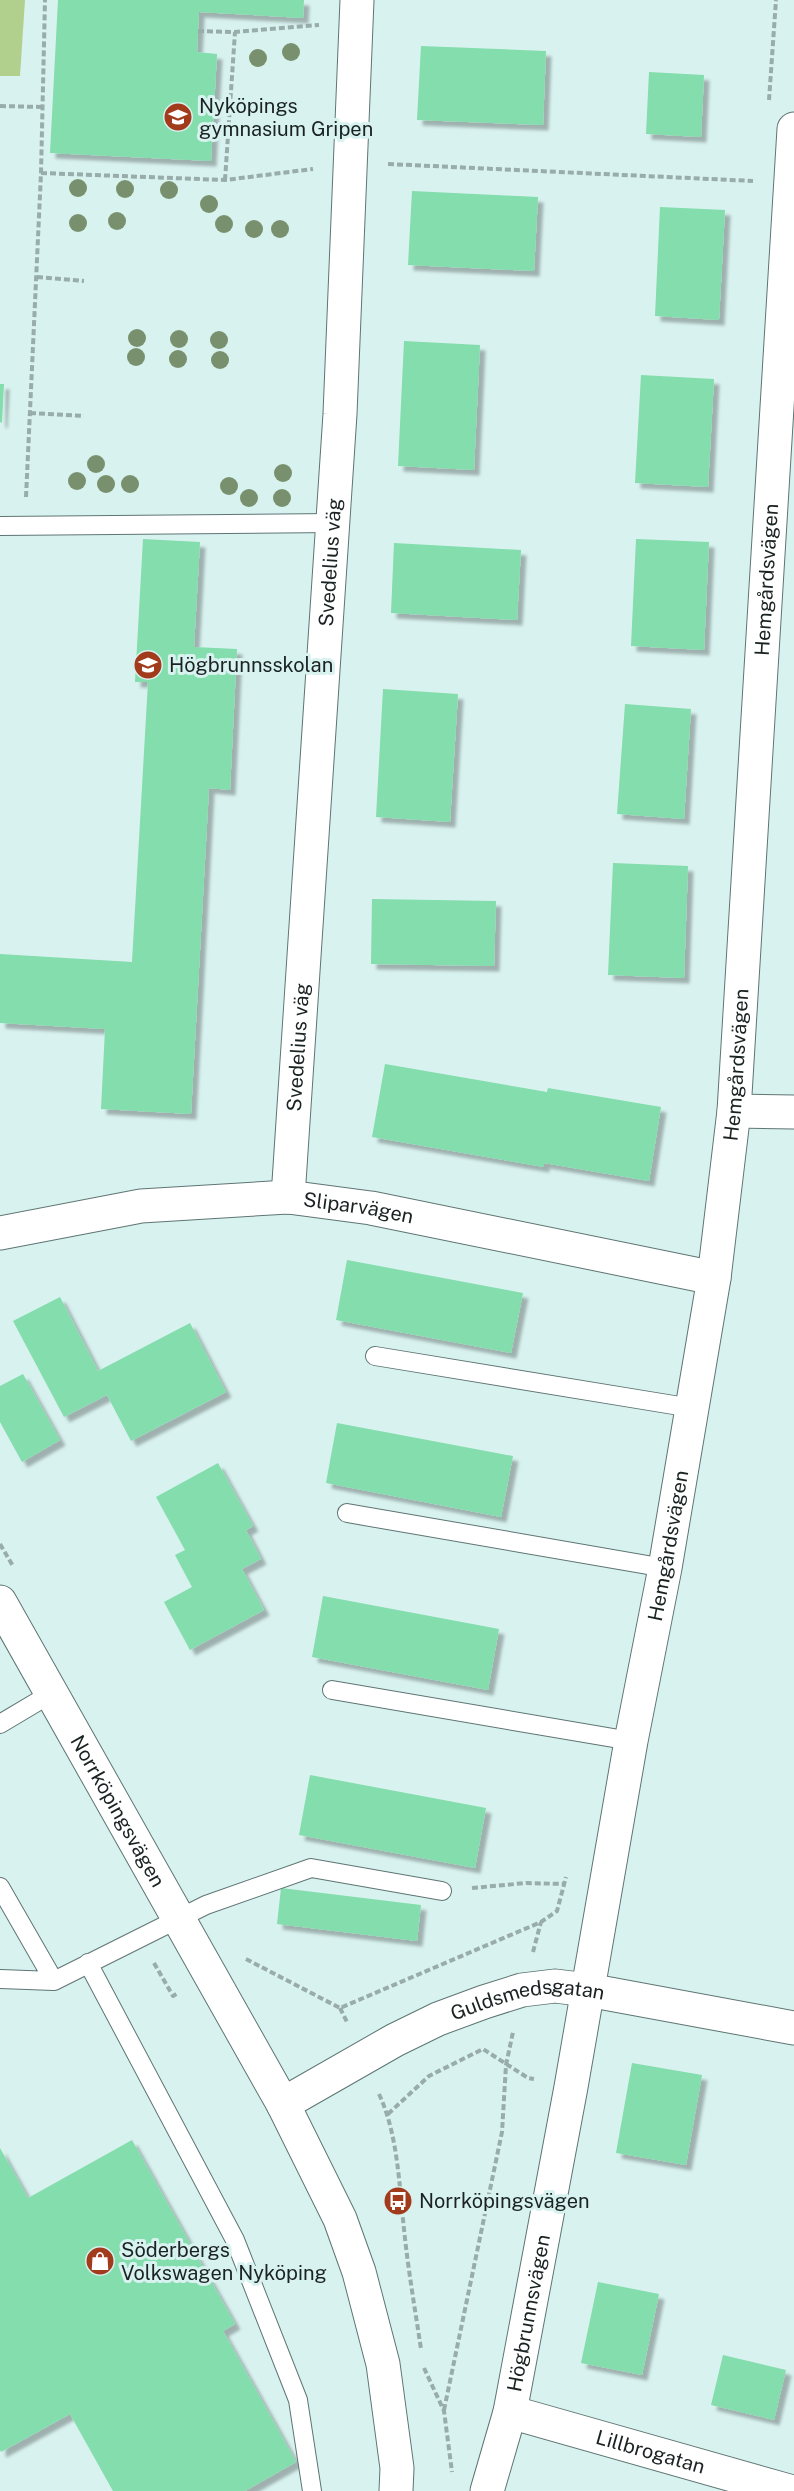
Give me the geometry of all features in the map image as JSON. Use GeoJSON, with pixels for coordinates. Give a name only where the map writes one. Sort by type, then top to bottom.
{"type":"FeatureCollection","features":[{"type":"Feature","properties":{"kind":"street","name":"Svedelius väg"},"geometry":{"type":"LineString","coordinates":[[288,1197],[333,523],[356,11]]}},
{"type":"Feature","properties":{"kind":"street","name":"Hemgårdsvägen"},"geometry":{"type":"LineString","coordinates":[[588,1990],[631,1741],[665,1568],[714,1278],[734,1111],[786,392],[794,129]]}},
{"type":"Feature","properties":{"kind":"street"},"geometry":{"type":"LineString","coordinates":[[734,1111],[794,1112]]}},
{"type":"Feature","properties":{"kind":"street","name":"Sliparvägen"},"geometry":{"type":"LineString","coordinates":[[0,1233],[141,1206],[288,1197],[371,1208],[714,1278]]}},
{"type":"Feature","properties":{"kind":"street","name":"Norrköpingsvägen"},"geometry":{"type":"LineString","coordinates":[[1,1604],[177,1920],[283,2104],[340,2218],[359,2272],[383,2364],[397,2468],[396,2491]]}},
{"type":"Feature","properties":{"kind":"street","name":"Guldsmedsgatan"},"geometry":{"type":"LineString","coordinates":[[283,2104],[362,2057],[438,2019],[522,1990],[555,1986],[588,1990],[794,2028]]}},
{"type":"Feature","properties":{"kind":"street","name":"Högbrunnsvägen"},"geometry":{"type":"LineString","coordinates":[[487,2491],[510,2412],[572,2087],[588,1990]]}},
{"type":"Feature","properties":{"kind":"street","name":"Lillbrogatan"},"geometry":{"type":"LineString","coordinates":[[510,2412],[789,2491]]}},
{"type":"Feature","properties":{"kind":"lane"},"geometry":{"type":"LineString","coordinates":[[0,526],[333,523]]}},
{"type":"Feature","properties":{"kind":"lane"},"geometry":{"type":"LineString","coordinates":[[375,1356],[692,1408]]}},
{"type":"Feature","properties":{"kind":"lane"},"geometry":{"type":"LineString","coordinates":[[347,1514],[665,1568]]}},
{"type":"Feature","properties":{"kind":"lane"},"geometry":{"type":"LineString","coordinates":[[332,1690],[631,1741]]}},
{"type":"Feature","properties":{"kind":"lane"},"geometry":{"type":"LineString","coordinates":[[0,1724],[52,1693]]}},
{"type":"Feature","properties":{"kind":"lane"},"geometry":{"type":"LineString","coordinates":[[0,1979],[54,1981],[206,1905],[311,1868],[442,1891]]}},
{"type":"Feature","properties":{"kind":"lane"},"geometry":{"type":"LineString","coordinates":[[0,1887],[54,1981]]}},
{"type":"Feature","properties":{"kind":"lane"},"geometry":{"type":"LineString","coordinates":[[88,1963],[235,2240],[298,2400],[312,2491]]}},
{"type":"Feature","properties":{"kind":"path"},"geometry":{"type":"LineString","coordinates":[[26,526],[41,173],[45,0]]}},
{"type":"Feature","properties":{"kind":"path"},"geometry":{"type":"LineString","coordinates":[[198,32],[235,32],[356,11]]}},
{"type":"Feature","properties":{"kind":"path"},"geometry":{"type":"LineString","coordinates":[[225,180],[235,32]]}},
{"type":"Feature","properties":{"kind":"path"},"geometry":{"type":"LineString","coordinates":[[0,106],[42,107]]}},
{"type":"Feature","properties":{"kind":"path"},"geometry":{"type":"LineString","coordinates":[[41,173],[225,180],[350,162],[762,181]]}},
{"type":"Feature","properties":{"kind":"path"},"geometry":{"type":"LineString","coordinates":[[37,277],[84,281]]}},
{"type":"Feature","properties":{"kind":"path"},"geometry":{"type":"LineString","coordinates":[[30,413],[84,416]]}},
{"type":"Feature","properties":{"kind":"path"},"geometry":{"type":"LineString","coordinates":[[442,1891],[526,1883],[564,1884],[605,1891]]}},
{"type":"Feature","properties":{"kind":"path"},"geometry":{"type":"LineString","coordinates":[[444,2411],[502,2132],[506,2065],[522,1990],[541,1922]]}},
{"type":"Feature","properties":{"kind":"path"},"geometry":{"type":"LineString","coordinates":[[340,2008],[388,2114],[397,2162],[409,2275],[424,2370],[444,2411],[453,2480]]}},
{"type":"Feature","properties":{"kind":"path"},"geometry":{"type":"LineString","coordinates":[[388,2114],[429,2076],[483,2049],[528,2078],[572,2087]]}},
{"type":"Feature","properties":{"kind":"green space"},"geometry":{"type":"Polygon","coordinates":[[[0,0],[25,0],[20,76],[0,76],[0,0]]]}},
{"type":"Feature","properties":{"kind":"building"},"geometry":{"type":"Polygon","coordinates":[[[58,0],[304,0],[303,18],[199,12],[197,52],[217,54],[211,161],[50,153],[58,0]]]}},
{"type":"Feature","properties":{"kind":"building"},"geometry":{"type":"Polygon","coordinates":[[[421,46],[546,51],[543,125],[417,120],[421,46]]]}},
{"type":"Feature","properties":{"kind":"building"},"geometry":{"type":"Polygon","coordinates":[[[649,72],[704,75],[701,137],[646,134],[649,72]]]}},
{"type":"Feature","properties":{"kind":"building"},"geometry":{"type":"Polygon","coordinates":[[[412,191],[538,197],[534,271],[408,265],[412,191]]]}},
{"type":"Feature","properties":{"kind":"building"},"geometry":{"type":"Polygon","coordinates":[[[660,207],[725,210],[719,320],[655,316],[660,207]]]}},
{"type":"Feature","properties":{"kind":"building"},"geometry":{"type":"Polygon","coordinates":[[[404,341],[480,345],[474,470],[398,466],[404,341]]]}},
{"type":"Feature","properties":{"kind":"building"},"geometry":{"type":"Polygon","coordinates":[[[641,375],[714,379],[708,487],[635,483],[641,375]]]}},
{"type":"Feature","properties":{"kind":"building"},"geometry":{"type":"Polygon","coordinates":[[[0,384],[4,384],[2,423],[0,422],[0,384]]]}},
{"type":"Feature","properties":{"kind":"building"},"geometry":{"type":"Polygon","coordinates":[[[143,539],[200,542],[194,647],[237,649],[230,790],[209,788],[191,1114],[101,1109],[105,1029],[0,1023],[0,954],[132,962],[148,682],[135,682],[143,539]]]}},
{"type":"Feature","properties":{"kind":"building"},"geometry":{"type":"Polygon","coordinates":[[[636,539],[709,542],[704,650],[631,646],[636,539]]]}},
{"type":"Feature","properties":{"kind":"building"},"geometry":{"type":"Polygon","coordinates":[[[394,543],[521,550],[517,620],[391,613],[394,543]]]}},
{"type":"Feature","properties":{"kind":"building"},"geometry":{"type":"Polygon","coordinates":[[[383,689],[458,694],[450,822],[376,817],[383,689]]]}},
{"type":"Feature","properties":{"kind":"building"},"geometry":{"type":"Polygon","coordinates":[[[625,704],[691,709],[684,819],[617,814],[625,704]]]}},
{"type":"Feature","properties":{"kind":"building"},"geometry":{"type":"Polygon","coordinates":[[[613,863],[688,866],[684,978],[608,975],[613,863]]]}},
{"type":"Feature","properties":{"kind":"building"},"geometry":{"type":"Polygon","coordinates":[[[372,899],[496,901],[494,966],[371,964],[372,899]]]}},
{"type":"Feature","properties":{"kind":"building"},"geometry":{"type":"Polygon","coordinates":[[[385,1064],[547,1092],[548,1088],[661,1107],[649,1181],[544,1163],[544,1167],[372,1137],[385,1064]]]}},
{"type":"Feature","properties":{"kind":"building"},"geometry":{"type":"Polygon","coordinates":[[[347,1260],[523,1293],[511,1353],[336,1320],[347,1260]]]}},
{"type":"Feature","properties":{"kind":"building"},"geometry":{"type":"Polygon","coordinates":[[[60,1297],[98,1371],[190,1323],[226,1392],[131,1441],[107,1395],[64,1417],[13,1321],[60,1297]]]}},
{"type":"Feature","properties":{"kind":"building"},"geometry":{"type":"Polygon","coordinates":[[[23,1374],[60,1440],[22,1462],[0,1422],[0,1386],[23,1374]]]}},
{"type":"Feature","properties":{"kind":"building"},"geometry":{"type":"Polygon","coordinates":[[[337,1423],[513,1456],[501,1517],[326,1483],[337,1423]]]}},
{"type":"Feature","properties":{"kind":"building"},"geometry":{"type":"Polygon","coordinates":[[[218,1463],[253,1526],[246,1530],[261,1559],[242,1569],[264,1610],[190,1650],[164,1602],[192,1587],[175,1555],[185,1550],[156,1497],[218,1463]]]}},
{"type":"Feature","properties":{"kind":"building"},"geometry":{"type":"Polygon","coordinates":[[[323,1596],[499,1629],[488,1690],[312,1657],[323,1596]]]}},
{"type":"Feature","properties":{"kind":"building"},"geometry":{"type":"Polygon","coordinates":[[[310,1775],[486,1808],[475,1868],[299,1835],[310,1775]]]}},
{"type":"Feature","properties":{"kind":"building"},"geometry":{"type":"Polygon","coordinates":[[[281,1888],[421,1905],[417,1941],[277,1924],[281,1888]]]}},
{"type":"Feature","properties":{"kind":"building"},"geometry":{"type":"Polygon","coordinates":[[[632,2063],[702,2075],[686,2165],[616,2153],[632,2063]]]}},
{"type":"Feature","properties":{"kind":"building","name":"Söderbergs Volkswagen Nyköping"},"geometry":{"type":"Polygon","coordinates":[[[132,2140],[235,2324],[223,2331],[296,2462],[245,2491],[113,2491],[70,2414],[1,2452],[0,2450],[0,2148],[28,2198],[132,2140]]]}},
{"type":"Feature","properties":{"kind":"building"},"geometry":{"type":"Polygon","coordinates":[[[598,2282],[659,2294],[642,2375],[581,2363],[598,2282]]]}},
{"type":"Feature","properties":{"kind":"building"},"geometry":{"type":"Polygon","coordinates":[[[723,2355],[786,2370],[774,2420],[711,2405],[723,2355]]]}},
{"type":"Feature","properties":{"kind":"place","name":"Nyköpings gymnasium Gripen"},"geometry":{"type":"Point","coordinates":[178,117]}},
{"type":"Feature","properties":{"kind":"place","name":"Högbrunnsskolan"},"geometry":{"type":"Point","coordinates":[148,665]}},
{"type":"Feature","properties":{"kind":"place","name":"Norrköpingsvägen"},"geometry":{"type":"Point","coordinates":[398,2201]}},
{"type":"Feature","properties":{"kind":"place","name":"Söderbergs Volkswagen Nyköping"},"geometry":{"type":"Point","coordinates":[100,2261]}}]}
